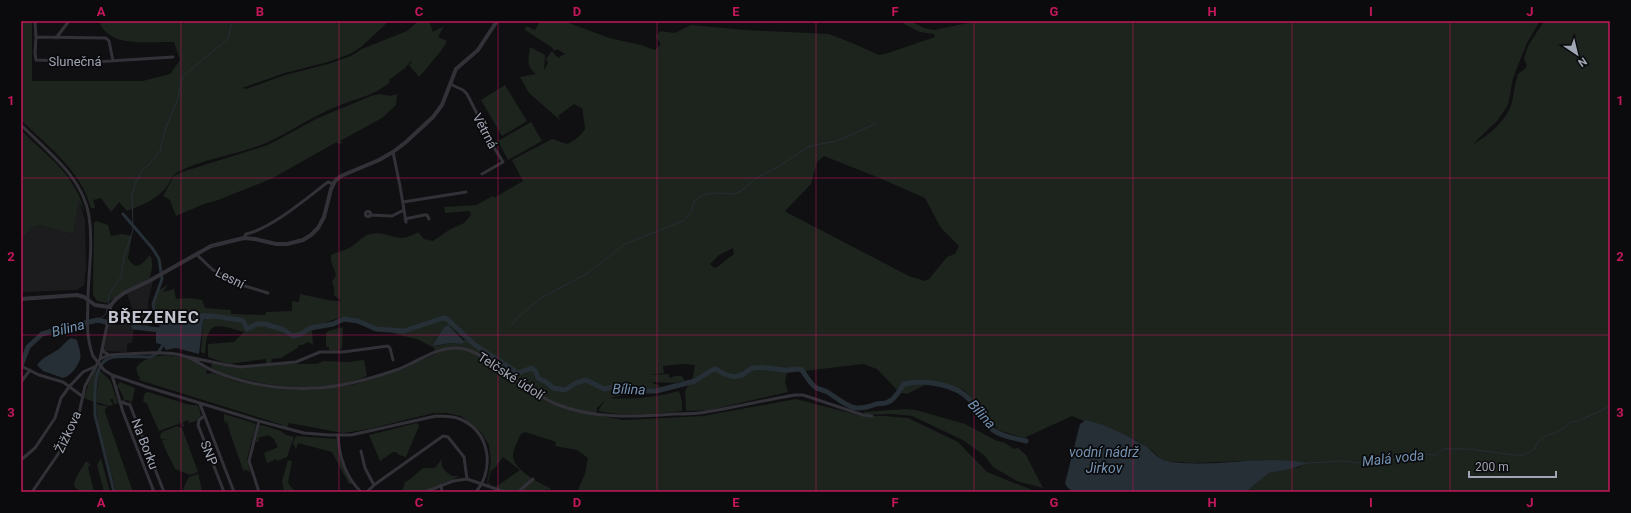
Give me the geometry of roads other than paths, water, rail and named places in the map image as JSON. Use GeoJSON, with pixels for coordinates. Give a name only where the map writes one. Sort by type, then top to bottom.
{"type":"FeatureCollection","features":[{"type":"Feature","properties":{"kind":"street","name":"Slunečná"},"geometry":{"type":"LineString","coordinates":[[35,21],[36,60],[94,62],[173,57]]}},
{"type":"Feature","properties":{"kind":"street","name":"Slunečná"},"geometry":{"type":"LineString","coordinates":[[56,38],[69,21]]}},
{"type":"Feature","properties":{"kind":"street"},"geometry":{"type":"LineString","coordinates":[[100,359],[101,346],[109,307],[124,293],[164,273],[211,246],[244,238],[280,245],[295,243],[308,237],[316,231],[322,221],[333,184],[341,176],[393,152],[433,117],[442,105],[456,69],[478,50],[497,21]]}},
{"type":"Feature","properties":{"kind":"street","name":"Slunečná"},"geometry":{"type":"LineString","coordinates":[[36,37],[106,38],[109,41],[113,61]]}},
{"type":"Feature","properties":{"kind":"street","name":"Větrná"},"geometry":{"type":"LineString","coordinates":[[450,84],[463,90],[467,94],[494,149],[503,162],[482,174]]}},
{"type":"Feature","properties":{"kind":"street"},"geometry":{"type":"LineString","coordinates":[[21,125],[72,176],[84,198],[89,215],[90,227],[87,331],[92,356],[104,370],[112,375],[200,404],[304,433],[338,435],[363,433],[436,416],[449,416],[461,419],[478,433],[486,448],[487,470],[482,485],[476,492]]}},
{"type":"Feature","properties":{"kind":"street"},"geometry":{"type":"LineString","coordinates":[[393,152],[406,220],[424,215],[427,215],[429,219]]}},
{"type":"Feature","properties":{"kind":"street"},"geometry":{"type":"LineString","coordinates":[[244,238],[246,234],[254,232],[284,215],[328,182],[333,184]]}},
{"type":"Feature","properties":{"kind":"street"},"geometry":{"type":"LineString","coordinates":[[403,202],[466,192]]}},
{"type":"Feature","properties":{"kind":"street"},"geometry":{"type":"LineString","coordinates":[[370,215],[392,216],[404,210]]}},
{"type":"Feature","properties":{"kind":"street","name":"Lesní"},"geometry":{"type":"LineString","coordinates":[[196,254],[213,270],[224,274],[236,283],[268,293]]}},
{"type":"Feature","properties":{"kind":"street"},"geometry":{"type":"LineString","coordinates":[[21,299],[77,295],[84,297],[95,305],[109,307]]}},
{"type":"Feature","properties":{"kind":"street"},"geometry":{"type":"LineString","coordinates":[[21,460],[35,448],[55,418],[61,398],[69,387],[83,372],[94,367],[100,359],[108,355],[104,352],[101,346]]}},
{"type":"Feature","properties":{"kind":"street"},"geometry":{"type":"LineString","coordinates":[[185,356],[227,366],[240,367],[296,362],[320,352],[343,352],[388,346],[390,348],[393,360]]}},
{"type":"Feature","properties":{"kind":"street","name":"Telčské údolí"},"geometry":{"type":"LineString","coordinates":[[108,355],[154,353],[185,356],[234,380],[260,385],[307,388],[347,384],[396,370],[434,352],[453,348],[473,352],[486,359],[536,394],[550,401],[566,408],[589,412],[628,416],[700,414],[795,395],[803,396],[863,415],[872,416]]}},
{"type":"Feature","properties":{"kind":"street"},"geometry":{"type":"LineString","coordinates":[[210,361],[210,369]]}},
{"type":"Feature","properties":{"kind":"street"},"geometry":{"type":"LineString","coordinates":[[21,366],[63,382],[82,396]]}},
{"type":"Feature","properties":{"kind":"street","name":"Žižkova"},"geometry":{"type":"LineString","coordinates":[[32,492],[63,447],[78,418],[85,386],[94,367]]}},
{"type":"Feature","properties":{"kind":"street"},"geometry":{"type":"LineString","coordinates":[[21,382],[28,369]]}},
{"type":"Feature","properties":{"kind":"street","name":"Na Borku"},"geometry":{"type":"LineString","coordinates":[[112,375],[123,412],[154,492]]}},
{"type":"Feature","properties":{"kind":"street","name":"Na Borku"},"geometry":{"type":"LineString","coordinates":[[121,402],[130,405],[164,492]]}},
{"type":"Feature","properties":{"kind":"street","name":"SNP"},"geometry":{"type":"LineString","coordinates":[[200,404],[234,492]]}},
{"type":"Feature","properties":{"kind":"street","name":"SNP"},"geometry":{"type":"LineString","coordinates":[[204,416],[199,420],[198,425],[224,492]]}},
{"type":"Feature","properties":{"kind":"street"},"geometry":{"type":"LineString","coordinates":[[259,421],[249,461],[259,492]]}},
{"type":"Feature","properties":{"kind":"street"},"geometry":{"type":"LineString","coordinates":[[338,435],[342,461],[355,486],[360,492]]}},
{"type":"Feature","properties":{"kind":"street"},"geometry":{"type":"LineString","coordinates":[[367,492],[374,485],[426,450],[443,436],[448,438],[464,457],[467,479]]}},
{"type":"Feature","properties":{"kind":"street"},"geometry":{"type":"LineString","coordinates":[[362,451],[365,468],[374,485]]}},
{"type":"Feature","properties":{"kind":"street"},"geometry":{"type":"LineString","coordinates":[[425,492],[441,485],[467,479],[505,492]]}},
{"type":"Feature","properties":{"kind":"street"},"geometry":{"type":"LineString","coordinates":[[518,492],[533,479]]}},
{"type":"Feature","properties":{"kind":"street"},"geometry":{"type":"LineString","coordinates":[[441,485],[442,492]]}},
{"type":"Feature","properties":{"kind":"water"},"geometry":{"type":"Polygon","coordinates":[[[206,313],[213,314],[213,318],[205,319],[203,321],[199,354],[176,348],[166,350],[163,345],[156,343],[156,331],[166,332],[166,330],[156,327],[160,327],[159,325],[156,325],[159,316],[206,313]]]}},
{"type":"Feature","properties":{"kind":"water"},"geometry":{"type":"Polygon","coordinates":[[[448,325],[465,342],[462,344],[450,343],[434,346],[433,344],[444,327],[448,325]]]}},
{"type":"Feature","properties":{"kind":"water"},"geometry":{"type":"Polygon","coordinates":[[[71,338],[77,340],[80,357],[76,368],[69,375],[63,378],[43,371],[37,365],[44,358],[59,349],[71,338]]]}},
{"type":"Feature","properties":{"kind":"water","name":"vodní nádrž Jirkov"},"geometry":{"type":"Polygon","coordinates":[[[1086,420],[1125,435],[1147,447],[1156,456],[1167,461],[1184,463],[1219,463],[1273,460],[1308,463],[1291,469],[1269,473],[1246,492],[1073,492],[1065,483],[1080,424],[1086,420]]]}},
{"type":"Feature","properties":{"kind":"waterway"},"geometry":{"type":"LineString","coordinates":[[108,305],[109,294],[121,277],[124,257],[133,230],[132,195],[135,184],[142,171],[160,151],[166,127],[178,98],[184,75],[228,39],[232,21]]}},
{"type":"Feature","properties":{"kind":"waterway"},"geometry":{"type":"LineString","coordinates":[[511,326],[518,317],[541,298],[588,273],[625,244],[683,221],[691,212],[694,201],[703,195],[715,193],[734,194],[741,191],[758,177],[776,168],[810,146],[837,141],[877,123]]}},
{"type":"Feature","properties":{"kind":"waterway"},"geometry":{"type":"LineString","coordinates":[[123,214],[153,249],[159,259],[162,279],[153,304],[154,310],[161,319]]}},
{"type":"Feature","properties":{"kind":"waterway"},"geometry":{"type":"LineString","coordinates":[[98,320],[106,314],[107,308]]}},
{"type":"Feature","properties":{"kind":"waterway","name":"Bílina"},"geometry":{"type":"LineString","coordinates":[[207,317],[213,316],[241,320],[247,329],[257,324],[265,324],[284,330],[293,336],[301,334],[310,328],[333,324],[344,319],[358,321],[376,329],[404,331],[443,318],[447,319],[475,345],[518,373],[532,368],[536,372],[538,378],[553,388],[565,390],[576,383],[586,380],[604,389],[614,387],[656,391],[695,381],[716,369],[730,376],[738,376],[757,367],[786,370],[798,369],[802,370],[817,388],[827,392],[846,405],[862,408],[891,401],[904,384],[921,382],[940,384],[957,390],[965,395],[989,427],[1004,436],[1026,441]]}},
{"type":"Feature","properties":{"kind":"waterway","name":"Bílina"},"geometry":{"type":"LineString","coordinates":[[21,366],[28,347],[42,334],[98,320],[110,323]]}},
{"type":"Feature","properties":{"kind":"waterway","name":"Bílina"},"geometry":{"type":"LineString","coordinates":[[449,326],[450,322]]}},
{"type":"Feature","properties":{"kind":"waterway","name":"Bílina"},"geometry":{"type":"LineString","coordinates":[[134,327],[168,331],[171,329]]}},
{"type":"Feature","properties":{"kind":"waterway","name":"Bílina"},"geometry":{"type":"LineString","coordinates":[[465,341],[475,345]]}},
{"type":"Feature","properties":{"kind":"waterway"},"geometry":{"type":"LineString","coordinates":[[114,492],[95,415],[97,374],[104,361],[110,358],[124,356],[151,357],[158,353],[164,343]]}},
{"type":"Feature","properties":{"kind":"waterway","name":"Malá voda"},"geometry":{"type":"LineString","coordinates":[[1307,463],[1343,461],[1359,463],[1414,458],[1426,454],[1435,455],[1444,449],[1468,449],[1523,455],[1535,449],[1536,444],[1541,438],[1559,431],[1572,421],[1577,422],[1610,406]]}},
{"type":"Feature","properties":{"kind":"district","name":"BŘEZENEC"},"geometry":{"type":"Point","coordinates":[154,317]}}]}
